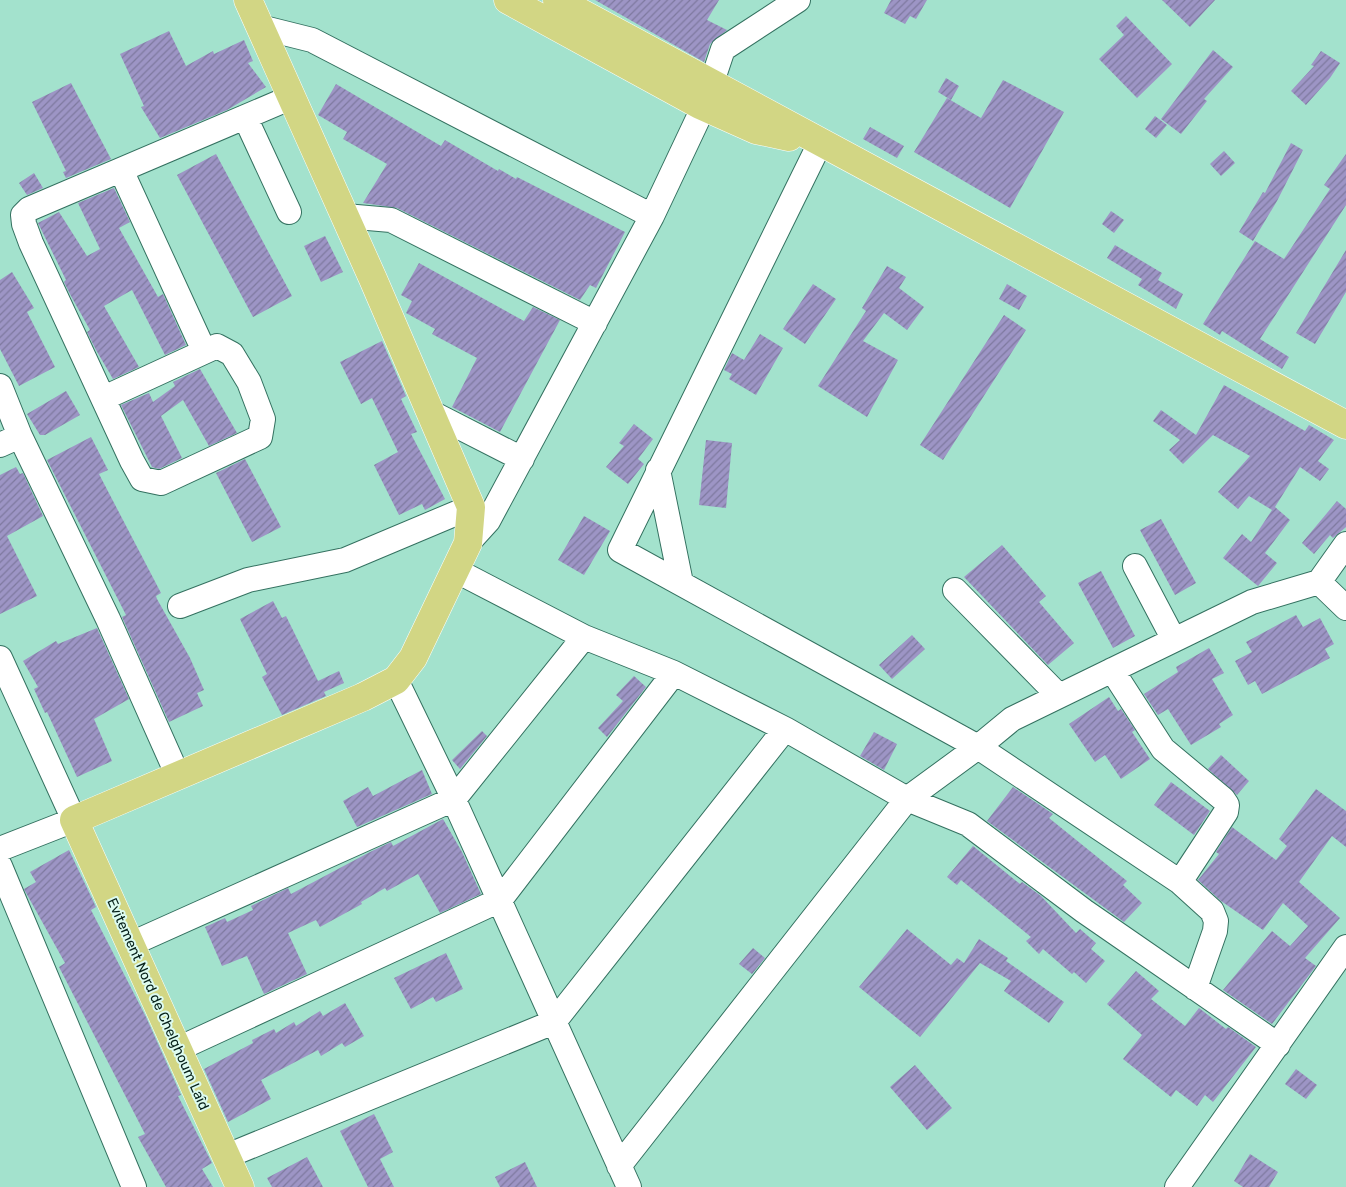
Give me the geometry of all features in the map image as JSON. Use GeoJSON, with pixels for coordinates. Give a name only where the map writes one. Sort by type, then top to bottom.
{"type":"FeatureCollection","features":[{"type":"Feature","properties":{"kind":"main road"},"geometry":{"type":"LineString","coordinates":[[74,820],[363,697],[396,680],[412,658],[468,543],[471,507],[345,216],[248,0]]}},
{"type":"Feature","properties":{"kind":"main road"},"geometry":{"type":"LineString","coordinates":[[508,0],[708,96],[820,143],[1346,425]]}},
{"type":"Feature","properties":{"kind":"main road"},"geometry":{"type":"LineString","coordinates":[[563,1],[708,96]]}},
{"type":"Feature","properties":{"kind":"main road","name":"Evitement Nord de Chelghoum Laîd"},"geometry":{"type":"LineString","coordinates":[[74,820],[240,1187]]}},
{"type":"Feature","properties":{"kind":"street"},"geometry":{"type":"LineString","coordinates":[[468,543],[488,521],[652,216],[708,96],[724,49],[798,0]]}},
{"type":"Feature","properties":{"kind":"street"},"geometry":{"type":"LineString","coordinates":[[260,27],[312,40],[652,216]]}},
{"type":"Feature","properties":{"kind":"street"},"geometry":{"type":"LineString","coordinates":[[104,398],[217,346],[232,354],[249,382],[263,419],[260,437],[161,483],[142,479],[31,243],[24,224],[23,215],[29,209],[292,97]]}},
{"type":"Feature","properties":{"kind":"street"},"geometry":{"type":"LineString","coordinates":[[245,118],[289,212]]}},
{"type":"Feature","properties":{"kind":"street"},"geometry":{"type":"LineString","coordinates":[[820,143],[620,550],[978,747],[1180,882],[1212,912],[1216,921],[1215,931],[1195,988]]}},
{"type":"Feature","properties":{"kind":"street"},"geometry":{"type":"LineString","coordinates":[[121,170],[199,340]]}},
{"type":"Feature","properties":{"kind":"street"},"geometry":{"type":"LineString","coordinates":[[345,216],[391,220],[595,322]]}},
{"type":"Feature","properties":{"kind":"street"},"geometry":{"type":"LineString","coordinates":[[0,386],[10,440],[108,619],[178,776]]}},
{"type":"Feature","properties":{"kind":"street"},"geometry":{"type":"LineString","coordinates":[[430,412],[522,459]]}},
{"type":"Feature","properties":{"kind":"street"},"geometry":{"type":"LineString","coordinates":[[658,470],[681,583]]}},
{"type":"Feature","properties":{"kind":"street"},"geometry":{"type":"LineString","coordinates":[[180,606],[248,580],[345,560],[471,507]]}},
{"type":"Feature","properties":{"kind":"street"},"geometry":{"type":"LineString","coordinates":[[396,680],[454,799],[624,1176],[907,799],[978,747],[1012,719],[1252,602],[1319,582],[1346,544]]}},
{"type":"Feature","properties":{"kind":"street"},"geometry":{"type":"LineString","coordinates":[[1135,566],[1174,640]]}},
{"type":"Feature","properties":{"kind":"street"},"geometry":{"type":"LineString","coordinates":[[455,570],[584,638],[674,673],[785,729],[907,799],[968,824],[1084,912],[1278,1045]]}},
{"type":"Feature","properties":{"kind":"street"},"geometry":{"type":"LineString","coordinates":[[1319,582],[1346,606]]}},
{"type":"Feature","properties":{"kind":"street"},"geometry":{"type":"LineString","coordinates":[[956,590],[1059,696]]}},
{"type":"Feature","properties":{"kind":"street"},"geometry":{"type":"LineString","coordinates":[[131,944],[454,799],[584,638]]}},
{"type":"Feature","properties":{"kind":"street"},"geometry":{"type":"LineString","coordinates":[[0,658],[74,820],[0,849]]}},
{"type":"Feature","properties":{"kind":"street"},"geometry":{"type":"LineString","coordinates":[[1112,670],[1163,749],[1223,799],[1227,805],[1226,812],[1180,882]]}},
{"type":"Feature","properties":{"kind":"street"},"geometry":{"type":"LineString","coordinates":[[178,1049],[500,900],[674,673]]}},
{"type":"Feature","properties":{"kind":"street"},"geometry":{"type":"LineString","coordinates":[[227,1156],[554,1022],[785,729]]}},
{"type":"Feature","properties":{"kind":"street"},"geometry":{"type":"LineString","coordinates":[[0,866],[134,1187]]}},
{"type":"Feature","properties":{"kind":"street"},"geometry":{"type":"LineString","coordinates":[[1177,1187],[1346,947]]}},
{"type":"Feature","properties":{"kind":"building"},"geometry":{"type":"Polygon","coordinates":[[[595,0],[719,0],[707,20],[727,30],[710,44],[704,62],[595,0]]]}},
{"type":"Feature","properties":{"kind":"building"},"geometry":{"type":"Polygon","coordinates":[[[891,0],[927,0],[916,19],[910,16],[905,24],[884,13],[891,0]]]}},
{"type":"Feature","properties":{"kind":"building"},"geometry":{"type":"Polygon","coordinates":[[[1162,0],[1215,0],[1190,27],[1162,0]]]}},
{"type":"Feature","properties":{"kind":"building"},"geometry":{"type":"Polygon","coordinates":[[[1126,16],[1172,64],[1137,98],[1099,59],[1124,35],[1116,26],[1126,16]]]}},
{"type":"Feature","properties":{"kind":"building"},"geometry":{"type":"Polygon","coordinates":[[[169,31],[186,66],[213,51],[214,54],[244,40],[253,61],[248,63],[266,87],[227,110],[160,138],[141,107],[144,106],[120,54],[169,31]]]}},
{"type":"Feature","properties":{"kind":"building"},"geometry":{"type":"Polygon","coordinates":[[[1213,50],[1233,67],[1204,99],[1207,101],[1181,134],[1161,119],[1213,50]]]}},
{"type":"Feature","properties":{"kind":"building"},"geometry":{"type":"Polygon","coordinates":[[[1321,51],[1340,63],[1330,78],[1306,105],[1291,91],[1314,66],[1311,65],[1321,51]]]}},
{"type":"Feature","properties":{"kind":"building"},"geometry":{"type":"Polygon","coordinates":[[[946,78],[959,86],[951,100],[938,92],[946,78]]]}},
{"type":"Feature","properties":{"kind":"building"},"geometry":{"type":"Polygon","coordinates":[[[1003,80],[1064,112],[1010,208],[914,152],[947,98],[981,118],[1003,80]]]}},
{"type":"Feature","properties":{"kind":"building"},"geometry":{"type":"Polygon","coordinates":[[[71,83],[111,159],[66,178],[63,172],[66,171],[32,102],[71,83]]]}},
{"type":"Feature","properties":{"kind":"building"},"geometry":{"type":"Polygon","coordinates":[[[336,84],[441,146],[445,140],[498,171],[499,169],[516,179],[517,177],[625,232],[596,288],[590,285],[580,300],[397,208],[363,203],[387,164],[343,139],[347,132],[318,115],[336,84]]]}},
{"type":"Feature","properties":{"kind":"building"},"geometry":{"type":"Polygon","coordinates":[[[1155,116],[1167,125],[1156,138],[1145,129],[1155,116]]]}},
{"type":"Feature","properties":{"kind":"building"},"geometry":{"type":"Polygon","coordinates":[[[870,127],[904,146],[897,158],[863,139],[870,127]]]}},
{"type":"Feature","properties":{"kind":"building"},"geometry":{"type":"Polygon","coordinates":[[[1291,143],[1303,150],[1277,201],[1253,241],[1239,232],[1263,192],[1265,193],[1291,143]]]}},
{"type":"Feature","properties":{"kind":"building"},"geometry":{"type":"Polygon","coordinates":[[[1224,151],[1235,163],[1221,176],[1210,164],[1224,151]]]}},
{"type":"Feature","properties":{"kind":"building"},"geometry":{"type":"Polygon","coordinates":[[[216,154],[292,296],[253,317],[177,175],[216,154]]]}},
{"type":"Feature","properties":{"kind":"building"},"geometry":{"type":"Polygon","coordinates":[[[1346,154],[1346,205],[1260,339],[1289,357],[1282,369],[1222,331],[1220,335],[1203,324],[1255,241],[1284,259],[1330,189],[1324,185],[1346,154]]]}},
{"type":"Feature","properties":{"kind":"building"},"geometry":{"type":"Polygon","coordinates":[[[34,173],[43,188],[27,195],[19,183],[34,173]]]}},
{"type":"Feature","properties":{"kind":"building"},"geometry":{"type":"Polygon","coordinates":[[[114,188],[130,222],[119,228],[158,297],[163,294],[186,345],[165,355],[132,290],[104,306],[139,367],[113,379],[87,332],[90,330],[64,282],[66,280],[38,223],[59,212],[87,256],[100,249],[78,203],[114,188]]]}},
{"type":"Feature","properties":{"kind":"building"},"geometry":{"type":"Polygon","coordinates":[[[1111,211],[1124,220],[1114,233],[1102,224],[1111,211]]]}},
{"type":"Feature","properties":{"kind":"building"},"geometry":{"type":"Polygon","coordinates":[[[325,236],[343,272],[321,282],[304,246],[325,236]]]}},
{"type":"Feature","properties":{"kind":"building"},"geometry":{"type":"Polygon","coordinates":[[[1115,245],[1162,273],[1158,280],[1183,294],[1176,309],[1138,285],[1142,279],[1107,258],[1115,245]]]}},
{"type":"Feature","properties":{"kind":"building"},"geometry":{"type":"Polygon","coordinates":[[[1346,250],[1346,292],[1315,344],[1296,333],[1346,250]]]}},
{"type":"Feature","properties":{"kind":"building"},"geometry":{"type":"Polygon","coordinates":[[[419,263],[524,321],[533,307],[560,320],[500,432],[452,407],[477,358],[432,334],[435,329],[406,313],[412,301],[401,295],[419,263]]]}},
{"type":"Feature","properties":{"kind":"building"},"geometry":{"type":"Polygon","coordinates":[[[887,266],[906,277],[899,288],[924,307],[907,330],[884,313],[863,341],[898,360],[867,417],[818,386],[866,311],[862,308],[887,266]]]}},
{"type":"Feature","properties":{"kind":"building"},"geometry":{"type":"Polygon","coordinates":[[[12,272],[34,308],[27,312],[55,367],[19,386],[0,349],[0,280],[12,272]]]}},
{"type":"Feature","properties":{"kind":"building"},"geometry":{"type":"Polygon","coordinates":[[[813,284],[836,299],[805,344],[783,329],[813,284]]]}},
{"type":"Feature","properties":{"kind":"building"},"geometry":{"type":"Polygon","coordinates":[[[1007,284],[1027,296],[1019,310],[999,299],[1007,284]]]}},
{"type":"Feature","properties":{"kind":"building"},"geometry":{"type":"Polygon","coordinates":[[[1004,315],[1026,330],[943,460],[920,445],[1004,315]]]}},
{"type":"Feature","properties":{"kind":"building"},"geometry":{"type":"Polygon","coordinates":[[[760,334],[783,348],[756,395],[729,379],[732,374],[724,370],[732,353],[744,360],[760,334]]]}},
{"type":"Feature","properties":{"kind":"building"},"geometry":{"type":"Polygon","coordinates":[[[382,341],[406,396],[401,399],[417,432],[411,434],[445,499],[425,510],[422,504],[399,515],[374,465],[398,452],[372,398],[361,404],[340,362],[382,341]]]}},
{"type":"Feature","properties":{"kind":"building"},"geometry":{"type":"Polygon","coordinates":[[[200,369],[237,433],[209,446],[183,400],[161,416],[182,458],[159,469],[152,467],[121,405],[149,393],[153,402],[175,386],[173,382],[200,369]]]}},
{"type":"Feature","properties":{"kind":"building"},"geometry":{"type":"Polygon","coordinates":[[[1224,385],[1305,431],[1309,425],[1334,440],[1318,461],[1329,469],[1320,481],[1300,467],[1275,507],[1290,520],[1265,553],[1277,563],[1258,586],[1223,558],[1242,534],[1251,542],[1272,510],[1249,496],[1238,509],[1218,492],[1250,456],[1213,435],[1183,464],[1169,450],[1180,440],[1153,421],[1161,410],[1196,435],[1224,385]]]}},
{"type":"Feature","properties":{"kind":"building"},"geometry":{"type":"Polygon","coordinates":[[[66,391],[80,415],[45,435],[40,435],[27,414],[66,391]]]}},
{"type":"Feature","properties":{"kind":"building"},"geometry":{"type":"Polygon","coordinates":[[[634,424],[653,439],[638,459],[644,464],[628,484],[606,467],[624,446],[619,443],[634,424]]]}},
{"type":"Feature","properties":{"kind":"building"},"geometry":{"type":"Polygon","coordinates":[[[91,437],[108,470],[99,474],[161,593],[156,596],[157,599],[190,658],[204,690],[197,693],[203,706],[169,722],[122,617],[126,615],[47,460],[91,437]]]}},
{"type":"Feature","properties":{"kind":"building"},"geometry":{"type":"Polygon","coordinates":[[[706,440],[732,443],[726,508],[699,505],[706,440]]]}},
{"type":"Feature","properties":{"kind":"building"},"geometry":{"type":"Polygon","coordinates":[[[245,459],[281,527],[252,542],[216,473],[245,459]]]}},
{"type":"Feature","properties":{"kind":"building"},"geometry":{"type":"Polygon","coordinates":[[[16,467],[20,474],[23,473],[43,516],[7,536],[37,596],[0,614],[0,475],[16,467]]]}},
{"type":"Feature","properties":{"kind":"building"},"geometry":{"type":"Polygon","coordinates":[[[1337,501],[1346,509],[1346,527],[1333,538],[1330,535],[1314,554],[1302,543],[1337,501]]]}},
{"type":"Feature","properties":{"kind":"building"},"geometry":{"type":"Polygon","coordinates":[[[584,516],[610,531],[584,575],[558,560],[584,516]]]}},
{"type":"Feature","properties":{"kind":"building"},"geometry":{"type":"Polygon","coordinates":[[[1161,519],[1196,583],[1175,595],[1140,530],[1161,519]]]}},
{"type":"Feature","properties":{"kind":"building"},"geometry":{"type":"Polygon","coordinates":[[[1002,545],[1046,596],[1039,602],[1074,643],[1048,665],[964,577],[1002,545]]]}},
{"type":"Feature","properties":{"kind":"building"},"geometry":{"type":"Polygon","coordinates":[[[1101,571],[1135,636],[1113,648],[1078,583],[1101,571]]]}},
{"type":"Feature","properties":{"kind":"building"},"geometry":{"type":"Polygon","coordinates":[[[273,601],[282,618],[286,616],[318,681],[339,671],[344,683],[324,692],[326,696],[282,715],[262,677],[267,674],[240,619],[273,601]]]}},
{"type":"Feature","properties":{"kind":"building"},"geometry":{"type":"Polygon","coordinates":[[[1296,615],[1303,627],[1320,618],[1334,644],[1325,649],[1330,658],[1262,694],[1255,681],[1248,685],[1235,661],[1252,652],[1246,642],[1296,615]]]}},
{"type":"Feature","properties":{"kind":"building"},"geometry":{"type":"Polygon","coordinates":[[[97,628],[129,699],[94,719],[112,761],[77,777],[47,712],[45,713],[34,689],[38,687],[23,661],[56,641],[58,644],[97,628]]]}},
{"type":"Feature","properties":{"kind":"building"},"geometry":{"type":"Polygon","coordinates":[[[912,635],[925,649],[892,679],[879,665],[912,635]]]}},
{"type":"Feature","properties":{"kind":"building"},"geometry":{"type":"Polygon","coordinates":[[[1209,648],[1224,673],[1212,679],[1233,715],[1219,724],[1221,727],[1191,745],[1168,709],[1158,715],[1144,694],[1178,672],[1176,667],[1209,648]]]}},
{"type":"Feature","properties":{"kind":"building"},"geometry":{"type":"Polygon","coordinates":[[[634,676],[646,687],[607,737],[598,728],[623,701],[616,695],[634,676]]]}},
{"type":"Feature","properties":{"kind":"building"},"geometry":{"type":"Polygon","coordinates":[[[1109,697],[1118,711],[1121,709],[1135,730],[1132,732],[1150,759],[1121,779],[1105,755],[1095,762],[1069,724],[1109,697]]]}},
{"type":"Feature","properties":{"kind":"building"},"geometry":{"type":"Polygon","coordinates":[[[482,731],[487,736],[460,769],[452,760],[482,731]]]}},
{"type":"Feature","properties":{"kind":"building"},"geometry":{"type":"Polygon","coordinates":[[[874,732],[897,744],[884,770],[860,756],[874,732]]]}},
{"type":"Feature","properties":{"kind":"building"},"geometry":{"type":"Polygon","coordinates":[[[1221,755],[1249,781],[1237,795],[1208,769],[1221,755]]]}},
{"type":"Feature","properties":{"kind":"building"},"geometry":{"type":"Polygon","coordinates":[[[422,770],[432,794],[357,827],[343,801],[368,787],[373,796],[422,770]]]}},
{"type":"Feature","properties":{"kind":"building"},"geometry":{"type":"Polygon","coordinates":[[[1171,782],[1210,811],[1194,835],[1154,805],[1171,782]]]}},
{"type":"Feature","properties":{"kind":"building"},"geometry":{"type":"Polygon","coordinates":[[[1013,787],[1053,814],[1049,818],[1127,881],[1123,885],[1142,903],[1124,922],[987,821],[1013,787]]]}},
{"type":"Feature","properties":{"kind":"building"},"geometry":{"type":"Polygon","coordinates":[[[1316,789],[1346,811],[1346,847],[1332,836],[1299,882],[1340,918],[1305,958],[1316,966],[1272,1024],[1223,990],[1272,931],[1290,946],[1308,926],[1283,903],[1263,930],[1221,901],[1198,880],[1219,854],[1216,852],[1232,827],[1276,860],[1287,846],[1279,839],[1316,789]]]}},
{"type":"Feature","properties":{"kind":"building"},"geometry":{"type":"Polygon","coordinates":[[[443,819],[462,852],[481,894],[440,913],[418,874],[387,891],[385,888],[361,902],[362,904],[320,927],[316,920],[288,933],[307,974],[264,994],[247,956],[222,966],[205,927],[225,918],[227,922],[253,910],[251,906],[288,888],[291,894],[370,852],[391,842],[393,846],[443,819]]]}},
{"type":"Feature","properties":{"kind":"building"},"geometry":{"type":"Polygon","coordinates":[[[973,846],[1020,884],[1022,882],[1041,896],[1076,933],[1080,929],[1096,943],[1091,949],[1105,961],[1086,983],[1074,972],[1072,974],[1043,949],[1039,954],[1026,941],[1031,937],[961,880],[957,885],[947,877],[973,846]]]}},
{"type":"Feature","properties":{"kind":"building"},"geometry":{"type":"Polygon","coordinates":[[[69,850],[96,907],[91,910],[146,1017],[181,1095],[178,1096],[212,1163],[202,1169],[213,1187],[166,1187],[138,1137],[145,1134],[59,967],[65,963],[24,889],[36,882],[30,872],[69,850]]]}},
{"type":"Feature","properties":{"kind":"building"},"geometry":{"type":"Polygon","coordinates":[[[907,929],[951,965],[957,958],[964,963],[979,939],[1008,958],[1006,961],[1064,1002],[1049,1023],[1004,991],[1011,981],[980,963],[920,1037],[859,987],[907,929]]]}},
{"type":"Feature","properties":{"kind":"building"},"geometry":{"type":"Polygon","coordinates":[[[753,948],[765,958],[752,974],[739,964],[753,948]]]}},
{"type":"Feature","properties":{"kind":"building"},"geometry":{"type":"Polygon","coordinates":[[[446,953],[463,989],[436,1002],[433,997],[411,1009],[394,978],[446,953]]]}},
{"type":"Feature","properties":{"kind":"building"},"geometry":{"type":"Polygon","coordinates":[[[1136,971],[1159,991],[1151,999],[1185,1026],[1199,1008],[1226,1029],[1228,1027],[1256,1047],[1213,1102],[1205,1095],[1197,1106],[1176,1090],[1171,1097],[1123,1059],[1142,1035],[1107,1004],[1136,971]]]}},
{"type":"Feature","properties":{"kind":"building"},"geometry":{"type":"Polygon","coordinates":[[[345,1003],[364,1036],[345,1047],[342,1043],[321,1056],[318,1050],[261,1080],[271,1099],[228,1122],[204,1069],[253,1043],[252,1040],[274,1029],[276,1033],[294,1022],[296,1026],[320,1011],[323,1016],[345,1003]]]}},
{"type":"Feature","properties":{"kind":"building"},"geometry":{"type":"Polygon","coordinates":[[[915,1065],[952,1108],[927,1130],[890,1087],[915,1065]]]}},
{"type":"Feature","properties":{"kind":"building"},"geometry":{"type":"Polygon","coordinates":[[[1296,1069],[1317,1085],[1306,1099],[1285,1084],[1296,1069]]]}},
{"type":"Feature","properties":{"kind":"building"},"geometry":{"type":"Polygon","coordinates":[[[374,1114],[393,1152],[380,1159],[394,1187],[368,1187],[340,1131],[374,1114]]]}},
{"type":"Feature","properties":{"kind":"building"},"geometry":{"type":"Polygon","coordinates":[[[1250,1154],[1278,1172],[1269,1187],[1243,1187],[1234,1181],[1250,1154]]]}},
{"type":"Feature","properties":{"kind":"building"},"geometry":{"type":"Polygon","coordinates":[[[307,1157],[323,1187],[272,1187],[267,1178],[307,1157]]]}},
{"type":"Feature","properties":{"kind":"building"},"geometry":{"type":"Polygon","coordinates":[[[525,1162],[537,1187],[500,1187],[495,1177],[525,1162]]]}}]}
